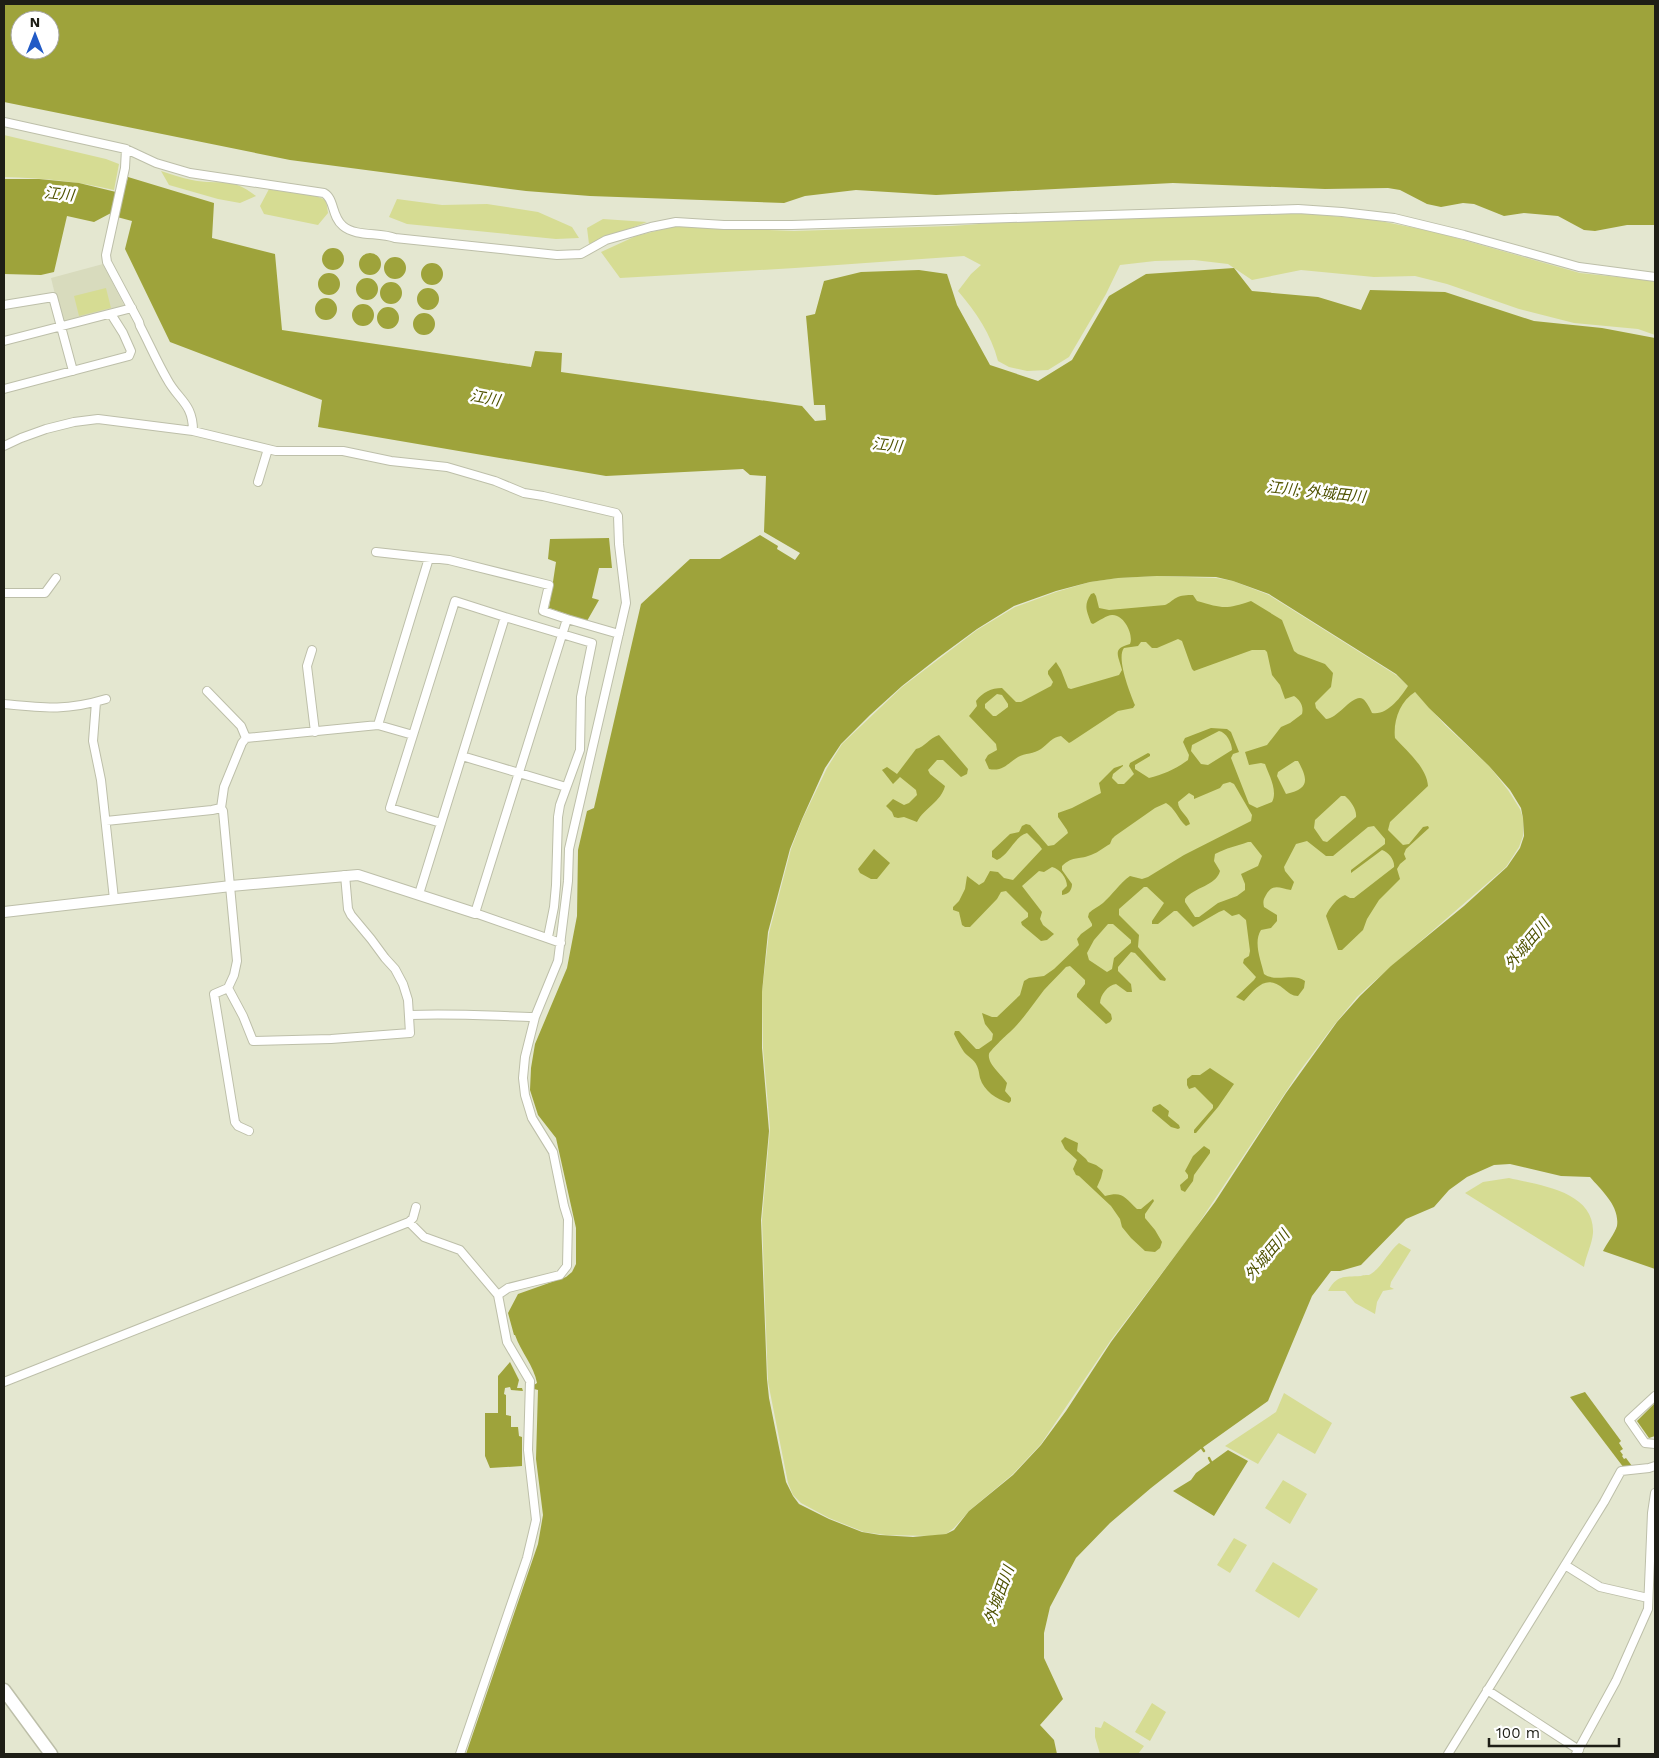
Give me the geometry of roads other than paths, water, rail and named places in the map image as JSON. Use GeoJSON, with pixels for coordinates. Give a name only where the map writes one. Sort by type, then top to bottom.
{"type":"FeatureCollection","features":[{"type":"Feature","properties":{"kind":"main road"},"geometry":{"type":"LineString","coordinates":[[4,1690],[51,1754]]}},
{"type":"Feature","properties":{"kind":"street"},"geometry":{"type":"LineString","coordinates":[[4,122],[126,150],[156,163],[190,173],[324,193],[330,199],[332,210],[338,222],[354,232],[557,255],[581,254],[606,240],[676,222],[724,225],[792,225],[1298,209],[1394,218],[1579,267],[1655,277]]}},
{"type":"Feature","properties":{"kind":"street"},"geometry":{"type":"LineString","coordinates":[[126,150],[125,168],[106,255],[107,262],[167,380],[188,407],[193,418],[193,431]]}},
{"type":"Feature","properties":{"kind":"street"},"geometry":{"type":"LineString","coordinates":[[4,305],[52,297],[73,371]]}},
{"type":"Feature","properties":{"kind":"street"},"geometry":{"type":"LineString","coordinates":[[4,341],[132,308]]}},
{"type":"Feature","properties":{"kind":"street"},"geometry":{"type":"LineString","coordinates":[[4,389],[124,358],[131,354],[123,333],[111,314]]}},
{"type":"Feature","properties":{"kind":"street"},"geometry":{"type":"LineString","coordinates":[[4,446],[46,429],[98,419],[193,431],[276,451],[343,451],[391,461],[447,467],[495,481],[524,493],[616,513],[618,516],[619,544],[626,603],[569,850],[568,881],[558,960],[535,1017],[525,1057],[523,1078],[525,1095],[532,1118],[553,1152],[568,1219],[567,1266],[560,1274],[508,1288],[498,1295]]}},
{"type":"Feature","properties":{"kind":"street"},"geometry":{"type":"LineString","coordinates":[[258,482],[268,449]]}},
{"type":"Feature","properties":{"kind":"street"},"geometry":{"type":"LineString","coordinates":[[376,552],[458,562],[549,585],[543,611],[619,634]]}},
{"type":"Feature","properties":{"kind":"street"},"geometry":{"type":"LineString","coordinates":[[378,725],[429,558]]}},
{"type":"Feature","properties":{"kind":"street"},"geometry":{"type":"LineString","coordinates":[[4,593],[45,593],[56,578]]}},
{"type":"Feature","properties":{"kind":"street"},"geometry":{"type":"LineString","coordinates":[[441,823],[390,808],[455,601],[592,643],[582,686],[580,750],[566,787],[558,817],[556,885],[548,937]]}},
{"type":"Feature","properties":{"kind":"street"},"geometry":{"type":"LineString","coordinates":[[419,894],[505,617]]}},
{"type":"Feature","properties":{"kind":"street"},"geometry":{"type":"LineString","coordinates":[[475,913],[567,619]]}},
{"type":"Feature","properties":{"kind":"street"},"geometry":{"type":"LineString","coordinates":[[312,650],[307,666],[315,732]]}},
{"type":"Feature","properties":{"kind":"street"},"geometry":{"type":"LineString","coordinates":[[207,691],[241,726],[246,738]]}},
{"type":"Feature","properties":{"kind":"street"},"geometry":{"type":"LineString","coordinates":[[4,704],[61,708],[106,699]]}},
{"type":"Feature","properties":{"kind":"street"},"geometry":{"type":"LineString","coordinates":[[96,702],[93,741],[101,780],[114,899]]}},
{"type":"Feature","properties":{"kind":"street"},"geometry":{"type":"LineString","coordinates":[[249,1131],[238,1126],[235,1122],[214,994],[228,988],[238,961],[223,811],[221,808],[224,787],[242,743],[246,738],[378,725],[413,735]]}},
{"type":"Feature","properties":{"kind":"street"},"geometry":{"type":"LineString","coordinates":[[462,756],[566,787]]}},
{"type":"Feature","properties":{"kind":"street"},"geometry":{"type":"LineString","coordinates":[[106,821],[221,808]]}},
{"type":"Feature","properties":{"kind":"street"},"geometry":{"type":"LineString","coordinates":[[4,912],[231,886],[358,875],[548,937],[560,943]]}},
{"type":"Feature","properties":{"kind":"street"},"geometry":{"type":"LineString","coordinates":[[228,988],[243,1016],[253,1041],[410,1034],[408,1000],[396,969],[351,915],[348,908],[345,876]]}},
{"type":"Feature","properties":{"kind":"street"},"geometry":{"type":"LineString","coordinates":[[410,1014],[450,1013],[467,1016],[535,1017]]}},
{"type":"Feature","properties":{"kind":"street"},"geometry":{"type":"LineString","coordinates":[[4,1382],[410,1222],[416,1207]]}},
{"type":"Feature","properties":{"kind":"street"},"geometry":{"type":"LineString","coordinates":[[410,1222],[424,1237],[460,1250],[498,1295],[507,1342],[530,1381],[528,1450],[536,1520],[527,1558],[460,1754]]}},
{"type":"Feature","properties":{"kind":"street"},"geometry":{"type":"LineString","coordinates":[[1655,1396],[1629,1420],[1645,1443],[1655,1444]]}},
{"type":"Feature","properties":{"kind":"street"},"geometry":{"type":"LineString","coordinates":[[1448,1754],[1621,1471],[1655,1466]]}},
{"type":"Feature","properties":{"kind":"street"},"geometry":{"type":"LineString","coordinates":[[1487,1690],[1577,1752],[1616,1681],[1648,1609],[1652,1513],[1655,1493]]}},
{"type":"Feature","properties":{"kind":"street"},"geometry":{"type":"LineString","coordinates":[[1564,1565],[1600,1587],[1648,1598]]}},
{"type":"Feature","properties":{"kind":"water"},"geometry":{"type":"Polygon","coordinates":[[[4,4],[1655,4],[1655,225],[1627,225],[1595,231],[1584,230],[1558,216],[1524,213],[1504,216],[1474,204],[1463,203],[1441,207],[1427,204],[1400,190],[1388,188],[1325,189],[1173,183],[936,195],[856,190],[805,196],[784,203],[590,196],[526,191],[290,160],[4,102],[4,4]]]}},
{"type":"Feature","properties":{"kind":"water"},"geometry":{"type":"Polygon","coordinates":[[[128,177],[214,203],[212,238],[275,254],[282,330],[531,367],[535,351],[562,353],[561,372],[802,406],[815,421],[826,420],[825,405],[814,405],[806,316],[815,314],[824,281],[861,272],[919,270],[947,274],[957,305],[990,365],[1038,381],[1072,360],[1109,296],[1146,274],[1234,268],[1252,291],[1318,297],[1361,310],[1370,290],[1445,292],[1534,321],[1602,328],[1655,338],[1655,1269],[1603,1251],[1617,1226],[1616,1212],[1609,1199],[1590,1177],[1561,1176],[1510,1164],[1494,1165],[1467,1177],[1449,1190],[1434,1207],[1406,1219],[1361,1265],[1340,1271],[1331,1271],[1312,1296],[1268,1401],[1202,1448],[1151,1488],[1110,1523],[1076,1558],[1050,1607],[1044,1633],[1044,1658],[1063,1699],[1040,1725],[1054,1740],[1057,1754],[466,1754],[538,1544],[543,1515],[536,1459],[538,1390],[534,1389],[534,1385],[537,1383],[533,1371],[514,1335],[508,1313],[518,1294],[566,1277],[572,1272],[576,1264],[576,1228],[556,1138],[538,1115],[530,1090],[531,1068],[535,1044],[567,968],[577,916],[578,850],[587,811],[594,808],[641,604],[690,559],[720,559],[760,535],[778,546],[777,549],[795,560],[800,553],[764,532],[766,476],[750,475],[743,469],[606,476],[318,427],[322,400],[170,342],[125,249],[132,221],[117,217],[128,177]],[[1157,576],[1090,582],[1056,591],[1014,606],[977,629],[902,686],[841,744],[825,768],[790,849],[768,932],[762,992],[762,1048],[769,1131],[761,1220],[769,1398],[786,1482],[793,1496],[799,1504],[829,1519],[862,1532],[913,1537],[946,1534],[954,1530],[969,1511],[1013,1475],[1041,1445],[1066,1411],[1111,1342],[1215,1202],[1286,1093],[1337,1022],[1391,966],[1464,906],[1507,867],[1520,848],[1524,836],[1521,808],[1510,790],[1489,766],[1415,692],[1405,701],[1396,718],[1395,738],[1420,766],[1427,779],[1428,786],[1390,822],[1388,830],[1403,845],[1409,844],[1423,827],[1428,826],[1429,828],[1406,849],[1404,854],[1406,859],[1397,869],[1400,879],[1379,900],[1367,919],[1363,930],[1342,950],[1338,950],[1326,916],[1339,898],[1345,895],[1354,898],[1394,867],[1391,857],[1382,850],[1351,873],[1351,870],[1385,844],[1385,839],[1374,826],[1368,827],[1333,856],[1326,856],[1307,841],[1296,844],[1284,867],[1294,882],[1291,890],[1274,888],[1264,898],[1264,907],[1277,915],[1277,921],[1271,928],[1261,930],[1259,935],[1258,952],[1264,974],[1274,978],[1301,978],[1305,981],[1304,988],[1298,996],[1291,994],[1278,985],[1267,983],[1258,987],[1244,1001],[1236,997],[1256,977],[1243,963],[1244,959],[1249,956],[1250,951],[1246,920],[1239,914],[1232,916],[1224,910],[1193,927],[1177,911],[1174,911],[1158,924],[1152,924],[1164,903],[1147,887],[1144,887],[1119,909],[1119,915],[1139,935],[1138,947],[1166,979],[1165,981],[1160,980],[1135,953],[1131,952],[1118,967],[1118,971],[1131,984],[1132,992],[1127,992],[1116,984],[1110,986],[1105,991],[1100,1003],[1111,1014],[1112,1019],[1106,1024],[1077,997],[1077,994],[1085,984],[1085,980],[1070,966],[1066,967],[989,1054],[990,1062],[1007,1083],[1005,1091],[1011,1098],[1011,1101],[1009,1103],[995,1097],[984,1087],[976,1064],[963,1050],[954,1034],[955,1031],[959,1031],[976,1049],[992,1040],[993,1034],[985,1024],[982,1013],[997,1017],[1020,995],[1024,981],[1029,978],[1044,976],[1054,969],[1079,945],[1077,939],[1081,934],[1092,926],[1088,917],[1089,913],[1103,903],[1126,879],[1130,876],[1142,879],[1148,877],[1184,855],[1251,821],[1252,815],[1234,784],[1230,782],[1194,799],[1194,796],[1189,793],[1178,802],[1190,824],[1186,826],[1166,803],[1155,808],[1115,836],[1110,844],[1099,851],[1091,855],[1072,859],[1066,863],[1062,866],[1062,870],[1072,884],[1071,890],[1067,894],[1062,895],[1062,891],[1067,886],[1066,880],[1060,872],[1052,867],[1044,872],[1039,871],[1022,886],[1042,912],[1040,919],[1043,925],[1054,934],[1047,940],[1041,941],[1022,925],[1021,922],[1028,917],[1028,913],[1006,891],[1001,892],[997,899],[970,927],[962,925],[959,912],[953,910],[953,907],[959,901],[965,889],[967,876],[979,885],[984,882],[990,871],[998,872],[1004,878],[1013,880],[1042,849],[1027,833],[1019,838],[997,860],[992,857],[992,851],[1010,834],[1019,832],[1022,826],[1026,824],[1030,825],[1048,846],[1054,845],[1068,833],[1058,817],[1058,813],[1101,793],[1099,783],[1114,768],[1123,765],[1113,774],[1112,778],[1118,784],[1124,784],[1134,774],[1129,766],[1130,763],[1148,753],[1150,756],[1135,765],[1135,769],[1149,778],[1165,773],[1188,760],[1189,755],[1183,742],[1185,738],[1211,728],[1227,729],[1231,732],[1239,752],[1233,754],[1231,758],[1249,804],[1257,808],[1272,802],[1274,793],[1271,778],[1265,764],[1249,765],[1245,752],[1267,745],[1281,727],[1302,714],[1302,706],[1300,701],[1294,696],[1285,699],[1280,685],[1272,675],[1265,650],[1252,650],[1194,671],[1182,641],[1178,639],[1157,648],[1152,648],[1146,642],[1141,642],[1138,646],[1124,648],[1122,653],[1125,676],[1135,705],[1133,708],[1118,711],[1069,743],[1061,736],[1058,737],[1038,751],[1018,757],[1002,768],[994,770],[989,769],[985,760],[988,755],[997,750],[996,744],[969,716],[977,706],[976,701],[984,693],[1002,688],[1016,702],[1021,702],[1051,686],[1053,682],[1048,671],[1056,662],[1068,688],[1071,689],[1119,675],[1122,670],[1118,653],[1121,648],[1130,644],[1131,636],[1124,621],[1116,616],[1110,615],[1093,624],[1091,623],[1086,605],[1091,594],[1094,593],[1099,608],[1109,610],[1165,605],[1178,597],[1186,595],[1193,595],[1197,601],[1224,607],[1251,601],[1282,620],[1294,651],[1325,664],[1333,673],[1331,687],[1315,703],[1316,708],[1326,719],[1331,718],[1359,698],[1364,700],[1372,713],[1383,712],[1397,700],[1408,686],[1396,674],[1269,594],[1233,581],[1216,577],[1157,576]],[[997,694],[985,704],[985,708],[993,716],[996,716],[1008,707],[1002,695],[997,694]],[[1219,731],[1192,745],[1191,751],[1201,764],[1208,765],[1232,750],[1228,738],[1219,731]],[[1298,761],[1278,772],[1277,776],[1286,794],[1299,789],[1305,782],[1304,773],[1298,761]],[[1341,796],[1315,820],[1314,828],[1323,841],[1327,842],[1356,817],[1356,811],[1345,796],[1341,796]],[[1251,842],[1215,854],[1214,861],[1220,871],[1218,876],[1185,899],[1195,917],[1199,917],[1218,903],[1237,896],[1245,890],[1241,874],[1258,866],[1262,856],[1251,842]],[[1108,924],[1094,940],[1087,953],[1089,960],[1107,972],[1112,969],[1114,958],[1131,943],[1131,940],[1113,924],[1108,924]]]}},
{"type":"Feature","properties":{"kind":"water","name":"江川"},"geometry":{"type":"Polygon","coordinates":[[[4,179],[39,179],[79,183],[116,192],[111,213],[94,222],[67,216],[54,272],[41,275],[4,274],[4,179]]]}},
{"type":"Feature","properties":{"kind":"water"},"geometry":{"type":"Polygon","coordinates":[[[333,248],[341,251],[344,259],[341,267],[333,270],[325,267],[322,259],[325,251],[333,248]]]}},
{"type":"Feature","properties":{"kind":"water"},"geometry":{"type":"Polygon","coordinates":[[[370,253],[378,256],[381,264],[378,272],[370,275],[362,272],[359,264],[362,256],[370,253]]]}},
{"type":"Feature","properties":{"kind":"water"},"geometry":{"type":"Polygon","coordinates":[[[395,257],[403,260],[406,268],[403,276],[395,279],[387,276],[384,268],[387,260],[395,257]]]}},
{"type":"Feature","properties":{"kind":"water"},"geometry":{"type":"Polygon","coordinates":[[[432,263],[440,266],[443,274],[440,282],[432,285],[424,282],[421,274],[424,266],[432,263]]]}},
{"type":"Feature","properties":{"kind":"water"},"geometry":{"type":"Polygon","coordinates":[[[329,273],[337,276],[340,284],[337,292],[329,295],[321,292],[318,284],[321,276],[329,273]]]}},
{"type":"Feature","properties":{"kind":"water"},"geometry":{"type":"Polygon","coordinates":[[[367,278],[375,281],[378,289],[375,297],[367,300],[359,297],[356,289],[359,281],[367,278]]]}},
{"type":"Feature","properties":{"kind":"water"},"geometry":{"type":"Polygon","coordinates":[[[391,282],[399,285],[402,293],[399,301],[391,304],[383,301],[380,293],[383,285],[391,282]]]}},
{"type":"Feature","properties":{"kind":"water"},"geometry":{"type":"Polygon","coordinates":[[[428,288],[436,291],[439,299],[436,307],[428,310],[420,307],[417,299],[420,291],[428,288]]]}},
{"type":"Feature","properties":{"kind":"water"},"geometry":{"type":"Polygon","coordinates":[[[326,298],[334,301],[337,309],[334,317],[326,320],[318,317],[315,309],[318,301],[326,298]]]}},
{"type":"Feature","properties":{"kind":"water"},"geometry":{"type":"Polygon","coordinates":[[[363,304],[371,307],[374,315],[371,323],[363,326],[355,323],[352,315],[355,307],[363,304]]]}},
{"type":"Feature","properties":{"kind":"water"},"geometry":{"type":"Polygon","coordinates":[[[388,307],[396,310],[399,318],[396,326],[388,329],[380,326],[377,318],[380,310],[388,307]]]}},
{"type":"Feature","properties":{"kind":"water"},"geometry":{"type":"Polygon","coordinates":[[[424,313],[432,316],[435,324],[432,332],[424,335],[416,332],[413,324],[416,316],[424,313]]]}},
{"type":"Feature","properties":{"kind":"water"},"geometry":{"type":"Polygon","coordinates":[[[609,538],[612,568],[599,568],[592,598],[599,600],[587,621],[549,608],[556,562],[548,559],[550,539],[609,538]]]}},
{"type":"Feature","properties":{"kind":"water"},"geometry":{"type":"Polygon","coordinates":[[[939,735],[968,769],[967,774],[961,777],[943,760],[937,760],[928,770],[930,774],[945,786],[940,796],[917,822],[904,817],[894,817],[886,806],[893,799],[904,805],[909,803],[917,795],[916,790],[900,777],[893,784],[882,770],[887,767],[897,774],[916,749],[939,735]]]}},
{"type":"Feature","properties":{"kind":"water"},"geometry":{"type":"Polygon","coordinates":[[[874,849],[890,863],[877,879],[871,879],[860,873],[858,869],[874,849]]]}},
{"type":"Feature","properties":{"kind":"water"},"geometry":{"type":"Polygon","coordinates":[[[1210,1068],[1234,1084],[1218,1107],[1194,1133],[1194,1130],[1213,1108],[1213,1105],[1195,1087],[1189,1089],[1187,1079],[1192,1075],[1200,1075],[1210,1068]]]}},
{"type":"Feature","properties":{"kind":"water"},"geometry":{"type":"Polygon","coordinates":[[[1160,1104],[1169,1111],[1168,1116],[1180,1128],[1171,1127],[1152,1111],[1153,1107],[1160,1104]]]}},
{"type":"Feature","properties":{"kind":"water"},"geometry":{"type":"Polygon","coordinates":[[[1065,1137],[1078,1143],[1077,1151],[1088,1162],[1103,1170],[1097,1187],[1105,1196],[1116,1194],[1123,1196],[1137,1209],[1141,1209],[1153,1199],[1154,1201],[1145,1214],[1145,1218],[1162,1242],[1160,1248],[1155,1252],[1145,1251],[1122,1227],[1120,1219],[1111,1206],[1076,1175],[1073,1169],[1077,1160],[1065,1149],[1061,1141],[1065,1137]]]}},
{"type":"Feature","properties":{"kind":"water"},"geometry":{"type":"Polygon","coordinates":[[[1204,1146],[1210,1150],[1210,1153],[1194,1175],[1193,1181],[1185,1192],[1181,1190],[1180,1185],[1188,1178],[1185,1171],[1193,1156],[1204,1146]]]}},
{"type":"Feature","properties":{"kind":"water"},"geometry":{"type":"Polygon","coordinates":[[[510,1362],[519,1380],[517,1388],[522,1388],[523,1391],[511,1390],[510,1387],[505,1388],[506,1415],[511,1416],[511,1427],[518,1427],[519,1436],[522,1437],[522,1466],[490,1468],[485,1456],[485,1413],[498,1413],[498,1376],[510,1362]]]}},
{"type":"Feature","properties":{"kind":"water"},"geometry":{"type":"Polygon","coordinates":[[[1585,1392],[1621,1441],[1619,1443],[1623,1449],[1620,1451],[1622,1456],[1632,1466],[1624,1468],[1570,1397],[1585,1392]]]}},
{"type":"Feature","properties":{"kind":"water"},"geometry":{"type":"Polygon","coordinates":[[[1655,1403],[1655,1436],[1649,1438],[1637,1421],[1655,1403]]]}},
{"type":"Feature","properties":{"kind":"water"},"geometry":{"type":"Polygon","coordinates":[[[1228,1450],[1248,1461],[1214,1516],[1173,1491],[1191,1480],[1196,1473],[1228,1450]]]}},
{"type":"Feature","properties":{"kind":"waterway"},"geometry":{"type":"LineString","coordinates":[[1209,1458],[1211,1462]]}},
{"type":"Feature","properties":{"kind":"water label","name":"江川; 外城田川"},"geometry":{"type":"Point","coordinates":[1316,492]}},
{"type":"Feature","properties":{"kind":"water label","name":"外城田川"},"geometry":{"type":"Point","coordinates":[1527,944]}},
{"type":"Feature","properties":{"kind":"water label","name":"外城田川"},"geometry":{"type":"Point","coordinates":[1267,1255]}},
{"type":"Feature","properties":{"kind":"water label","name":"外城田川"},"geometry":{"type":"Point","coordinates":[999,1595]}}]}
